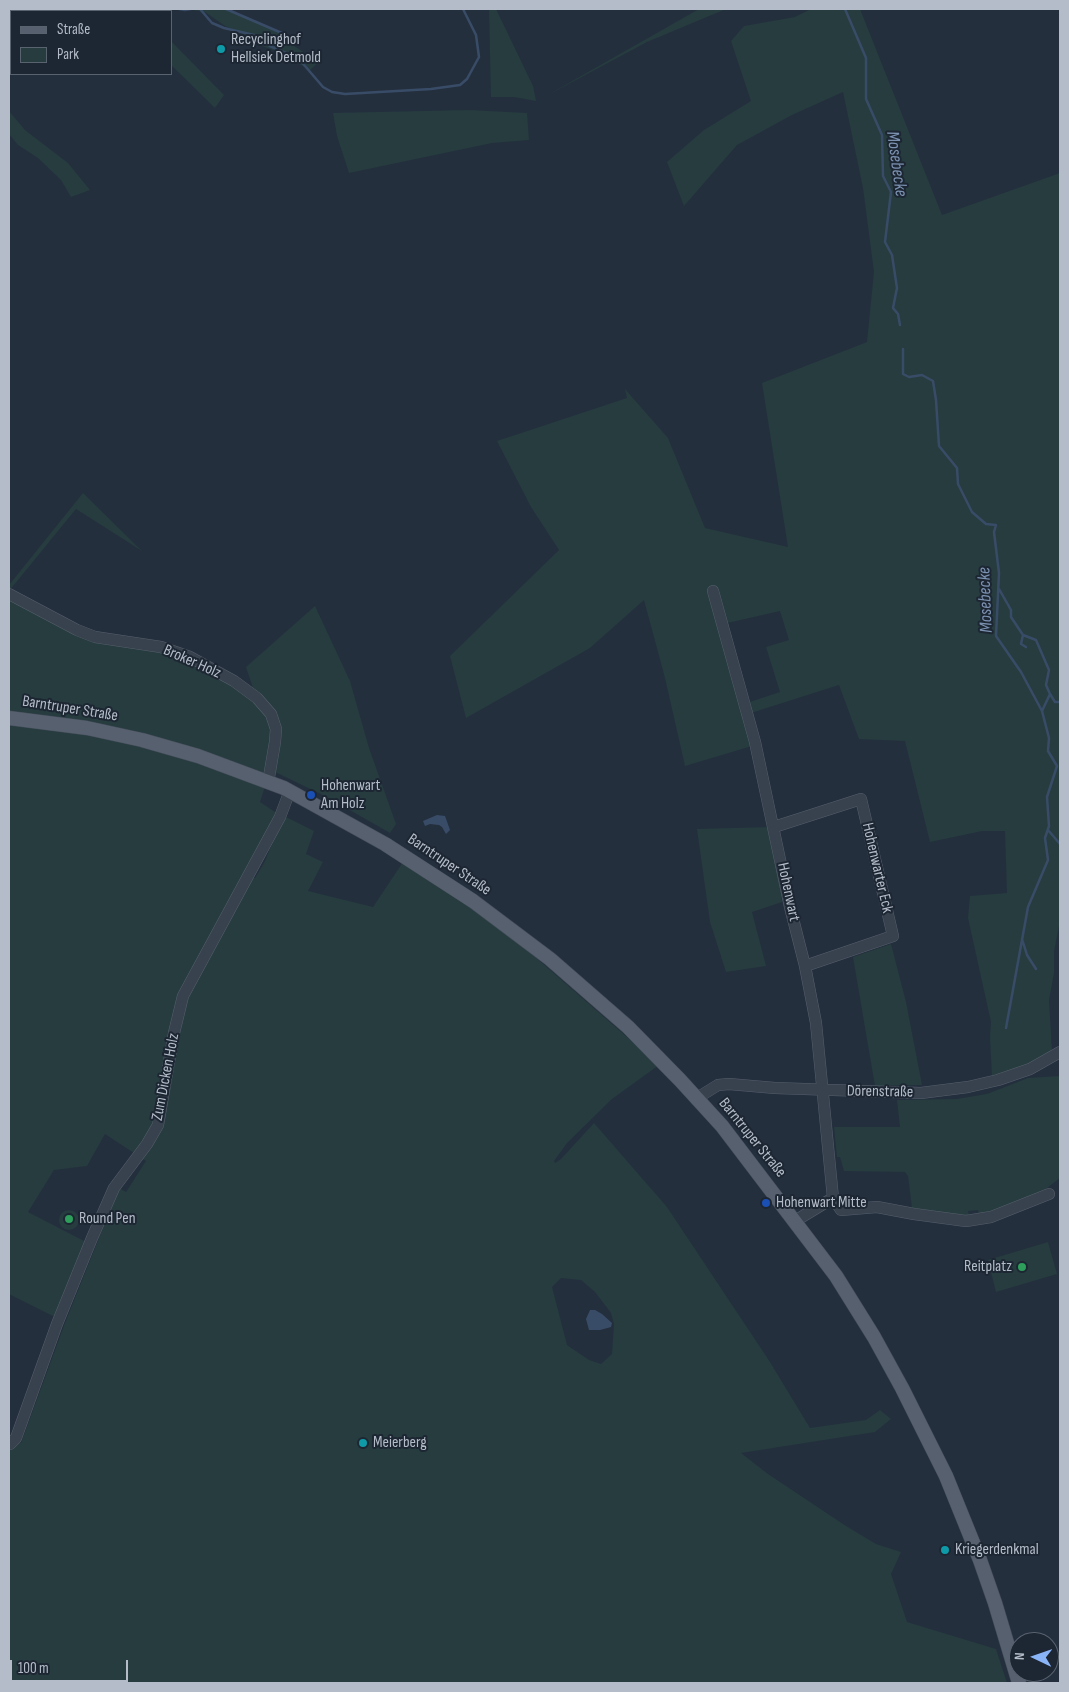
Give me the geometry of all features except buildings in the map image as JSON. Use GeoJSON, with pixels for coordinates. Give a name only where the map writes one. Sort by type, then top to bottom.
{"type":"FeatureCollection","features":[{"type":"Feature","properties":{"kind":"main road","name":"Barntruper Straße"},"geometry":{"type":"LineString","coordinates":[[9,718],[77,726],[142,740],[198,756],[268,783],[273,788],[289,793],[327,812],[392,848],[450,885],[502,922],[602,1004],[646,1045],[722,1126],[836,1276],[874,1337],[946,1476],[986,1577],[1010,1649],[1019,1683]]}},
{"type":"Feature","properties":{"kind":"street","name":"Hohenwart"},"geometry":{"type":"LineString","coordinates":[[713,592],[755,742],[790,907],[805,966],[816,1022],[833,1198]]}},
{"type":"Feature","properties":{"kind":"street","name":"Broker Holz"},"geometry":{"type":"LineString","coordinates":[[9,594],[77,630],[95,637],[161,647],[190,657],[229,678],[257,698],[271,714],[276,729],[268,783]]}},
{"type":"Feature","properties":{"kind":"street","name":"Zum Dicken Holz"},"geometry":{"type":"LineString","coordinates":[[10,1444],[16,1438],[57,1324],[114,1188],[147,1144],[158,1125],[174,1032],[183,996],[271,834],[289,793]]}},
{"type":"Feature","properties":{"kind":"street","name":"Hohenwarter Eck"},"geometry":{"type":"LineString","coordinates":[[774,827],[861,799],[893,936],[805,966]]}},
{"type":"Feature","properties":{"kind":"street","name":"Dörenstraße"},"geometry":{"type":"LineString","coordinates":[[697,1098],[718,1085],[729,1084],[822,1090],[921,1093],[968,1087],[998,1080],[1030,1069],[1060,1052]]}},
{"type":"Feature","properties":{"kind":"street"},"geometry":{"type":"LineString","coordinates":[[795,1221],[833,1198],[841,1210],[877,1207],[966,1221],[1002,1213],[1049,1194]]}},
{"type":"Feature","properties":{"kind":"green space"},"geometry":{"type":"Polygon","coordinates":[[[185,9],[226,9],[296,40],[294,46],[319,62],[310,70],[262,46],[238,31],[225,26],[205,12],[185,9]]]}},
{"type":"Feature","properties":{"kind":"green space"},"geometry":{"type":"Polygon","coordinates":[[[489,9],[496,9],[533,86],[536,101],[514,97],[491,97],[489,9]]]}},
{"type":"Feature","properties":{"kind":"green space"},"geometry":{"type":"Polygon","coordinates":[[[699,9],[726,9],[647,42],[546,96],[699,9]]]}},
{"type":"Feature","properties":{"kind":"green space"},"geometry":{"type":"Polygon","coordinates":[[[811,9],[860,9],[942,215],[1060,173],[1060,921],[1054,951],[1054,973],[1049,1000],[1052,1052],[1022,1067],[992,1076],[991,1022],[968,918],[970,896],[1007,893],[1005,831],[982,831],[930,842],[905,741],[859,739],[839,685],[751,713],[747,703],[780,692],[766,647],[789,640],[780,611],[723,624],[752,746],[685,766],[665,678],[644,600],[590,648],[466,718],[450,656],[559,550],[531,507],[497,441],[627,398],[625,389],[668,438],[705,528],[788,547],[762,383],[867,342],[874,272],[863,188],[843,92],[792,115],[737,145],[684,206],[667,162],[704,130],[751,101],[731,41],[744,26],[795,17],[811,9]]]}},
{"type":"Feature","properties":{"kind":"green space"},"geometry":{"type":"Polygon","coordinates":[[[172,42],[224,95],[215,108],[172,66],[172,42]]]}},
{"type":"Feature","properties":{"kind":"green space"},"geometry":{"type":"Polygon","coordinates":[[[469,110],[527,113],[529,140],[492,143],[349,173],[337,136],[333,113],[469,110]]]}},
{"type":"Feature","properties":{"kind":"green space"},"geometry":{"type":"Polygon","coordinates":[[[9,111],[25,130],[68,163],[90,190],[71,197],[61,180],[38,158],[18,145],[9,134],[9,111]]]}},
{"type":"Feature","properties":{"kind":"green space"},"geometry":{"type":"Polygon","coordinates":[[[83,493],[142,551],[76,509],[9,591],[9,585],[83,493]]]}},
{"type":"Feature","properties":{"kind":"green space"},"geometry":{"type":"Polygon","coordinates":[[[9,596],[77,631],[175,652],[255,698],[273,725],[269,774],[260,802],[281,816],[250,877],[255,878],[264,863],[284,816],[314,831],[306,854],[323,862],[308,891],[373,907],[405,859],[518,942],[659,1065],[612,1099],[567,1143],[554,1161],[555,1163],[561,1159],[594,1123],[667,1207],[770,1362],[810,1428],[866,1420],[880,1410],[891,1419],[875,1432],[741,1453],[768,1474],[846,1526],[876,1544],[901,1552],[891,1574],[907,1622],[996,1649],[1007,1683],[9,1683],[9,1439],[21,1443],[65,1323],[119,1188],[126,1192],[146,1161],[105,1134],[87,1166],[54,1170],[28,1212],[86,1242],[55,1317],[9,1294],[9,596]],[[561,1278],[552,1287],[567,1345],[589,1360],[601,1364],[612,1354],[614,1324],[611,1313],[595,1292],[581,1280],[561,1278]]]}},
{"type":"Feature","properties":{"kind":"green space"},"geometry":{"type":"Polygon","coordinates":[[[315,606],[350,681],[369,748],[396,824],[390,833],[327,797],[275,772],[278,732],[255,694],[246,667],[315,606]]]}},
{"type":"Feature","properties":{"kind":"green space"},"geometry":{"type":"Polygon","coordinates":[[[772,827],[782,902],[752,912],[766,966],[726,972],[710,922],[697,829],[772,827]]]}},
{"type":"Feature","properties":{"kind":"green space"},"geometry":{"type":"Polygon","coordinates":[[[891,944],[906,1002],[922,1085],[875,1086],[853,957],[891,944]]]}},
{"type":"Feature","properties":{"kind":"green space"},"geometry":{"type":"Polygon","coordinates":[[[1060,1076],[1060,1178],[1047,1188],[1026,1199],[979,1215],[978,1210],[968,1211],[969,1217],[912,1208],[908,1176],[905,1172],[844,1171],[840,1157],[837,1157],[834,1127],[900,1127],[897,1100],[957,1099],[987,1094],[1028,1078],[1060,1076]]]}},
{"type":"Feature","properties":{"kind":"green space","name":"Round Pen"},"geometry":{"type":"Polygon","coordinates":[[[69,1210],[76,1213],[79,1220],[76,1227],[69,1230],[62,1227],[59,1220],[62,1213],[69,1210]]]}},
{"type":"Feature","properties":{"kind":"green space","name":"Reitplatz"},"geometry":{"type":"Polygon","coordinates":[[[1048,1242],[1057,1274],[996,1292],[988,1260],[1048,1242]]]}},
{"type":"Feature","properties":{"kind":"water"},"geometry":{"type":"Polygon","coordinates":[[[437,815],[445,816],[450,830],[446,834],[439,825],[430,824],[425,826],[423,821],[437,815]]]}},
{"type":"Feature","properties":{"kind":"water"},"geometry":{"type":"Polygon","coordinates":[[[590,1310],[595,1310],[602,1314],[612,1323],[611,1327],[589,1330],[586,1319],[590,1310]]]}},
{"type":"Feature","properties":{"kind":"waterway"},"geometry":{"type":"LineString","coordinates":[[179,9],[191,9]]}},
{"type":"Feature","properties":{"kind":"waterway"},"geometry":{"type":"LineString","coordinates":[[200,9],[212,23],[224,28],[254,35],[270,46],[299,59],[323,87],[332,92],[345,94],[431,89],[460,85],[467,79],[479,57],[476,35],[463,9]]}},
{"type":"Feature","properties":{"kind":"waterway"},"geometry":{"type":"LineString","coordinates":[[226,9],[298,40]]}},
{"type":"Feature","properties":{"kind":"waterway","name":"Mosebecke"},"geometry":{"type":"LineString","coordinates":[[845,9],[866,58],[866,99],[882,135],[883,176],[891,192],[885,242],[892,255],[897,288],[893,308],[898,314],[900,325]]}},
{"type":"Feature","properties":{"kind":"waterway","name":"Mosebecke"},"geometry":{"type":"LineString","coordinates":[[903,349],[903,374],[909,377],[922,375],[933,381],[939,446],[957,468],[958,484],[972,512],[986,524],[996,525],[994,532],[999,573],[996,636],[1021,672],[1042,711],[1049,738],[1048,751],[1057,766],[1047,797],[1049,826],[1045,838],[1048,860],[1028,907],[1006,1028]]}},
{"type":"Feature","properties":{"kind":"waterway"},"geometry":{"type":"LineString","coordinates":[[999,589],[1011,610],[1011,617],[1023,635],[1036,640],[1049,670],[1046,685],[1050,694],[1042,711]]}},
{"type":"Feature","properties":{"kind":"waterway"},"geometry":{"type":"LineString","coordinates":[[1023,635],[1021,644],[1026,647]]}},
{"type":"Feature","properties":{"kind":"waterway"},"geometry":{"type":"LineString","coordinates":[[1050,694],[1055,702],[1060,702]]}},
{"type":"Feature","properties":{"kind":"waterway"},"geometry":{"type":"LineString","coordinates":[[1048,830],[1060,844]]}},
{"type":"Feature","properties":{"kind":"waterway"},"geometry":{"type":"LineString","coordinates":[[1022,939],[1027,955],[1036,969]]}},
{"type":"Feature","properties":{"kind":"place","name":"Recyclinghof Hellsiek Detmold"},"geometry":{"type":"Point","coordinates":[221,49]}},
{"type":"Feature","properties":{"kind":"place","name":"Hohenwart Am Holz"},"geometry":{"type":"Point","coordinates":[311,795]}},
{"type":"Feature","properties":{"kind":"place","name":"Hohenwart Mitte"},"geometry":{"type":"Point","coordinates":[766,1203]}},
{"type":"Feature","properties":{"kind":"place","name":"Round Pen"},"geometry":{"type":"Point","coordinates":[69,1219]}},
{"type":"Feature","properties":{"kind":"place","name":"Reitplatz"},"geometry":{"type":"Point","coordinates":[1022,1267]}},
{"type":"Feature","properties":{"kind":"place","name":"Meierberg"},"geometry":{"type":"Point","coordinates":[363,1443]}},
{"type":"Feature","properties":{"kind":"place","name":"Kriegerdenkmal"},"geometry":{"type":"Point","coordinates":[945,1550]}}]}
